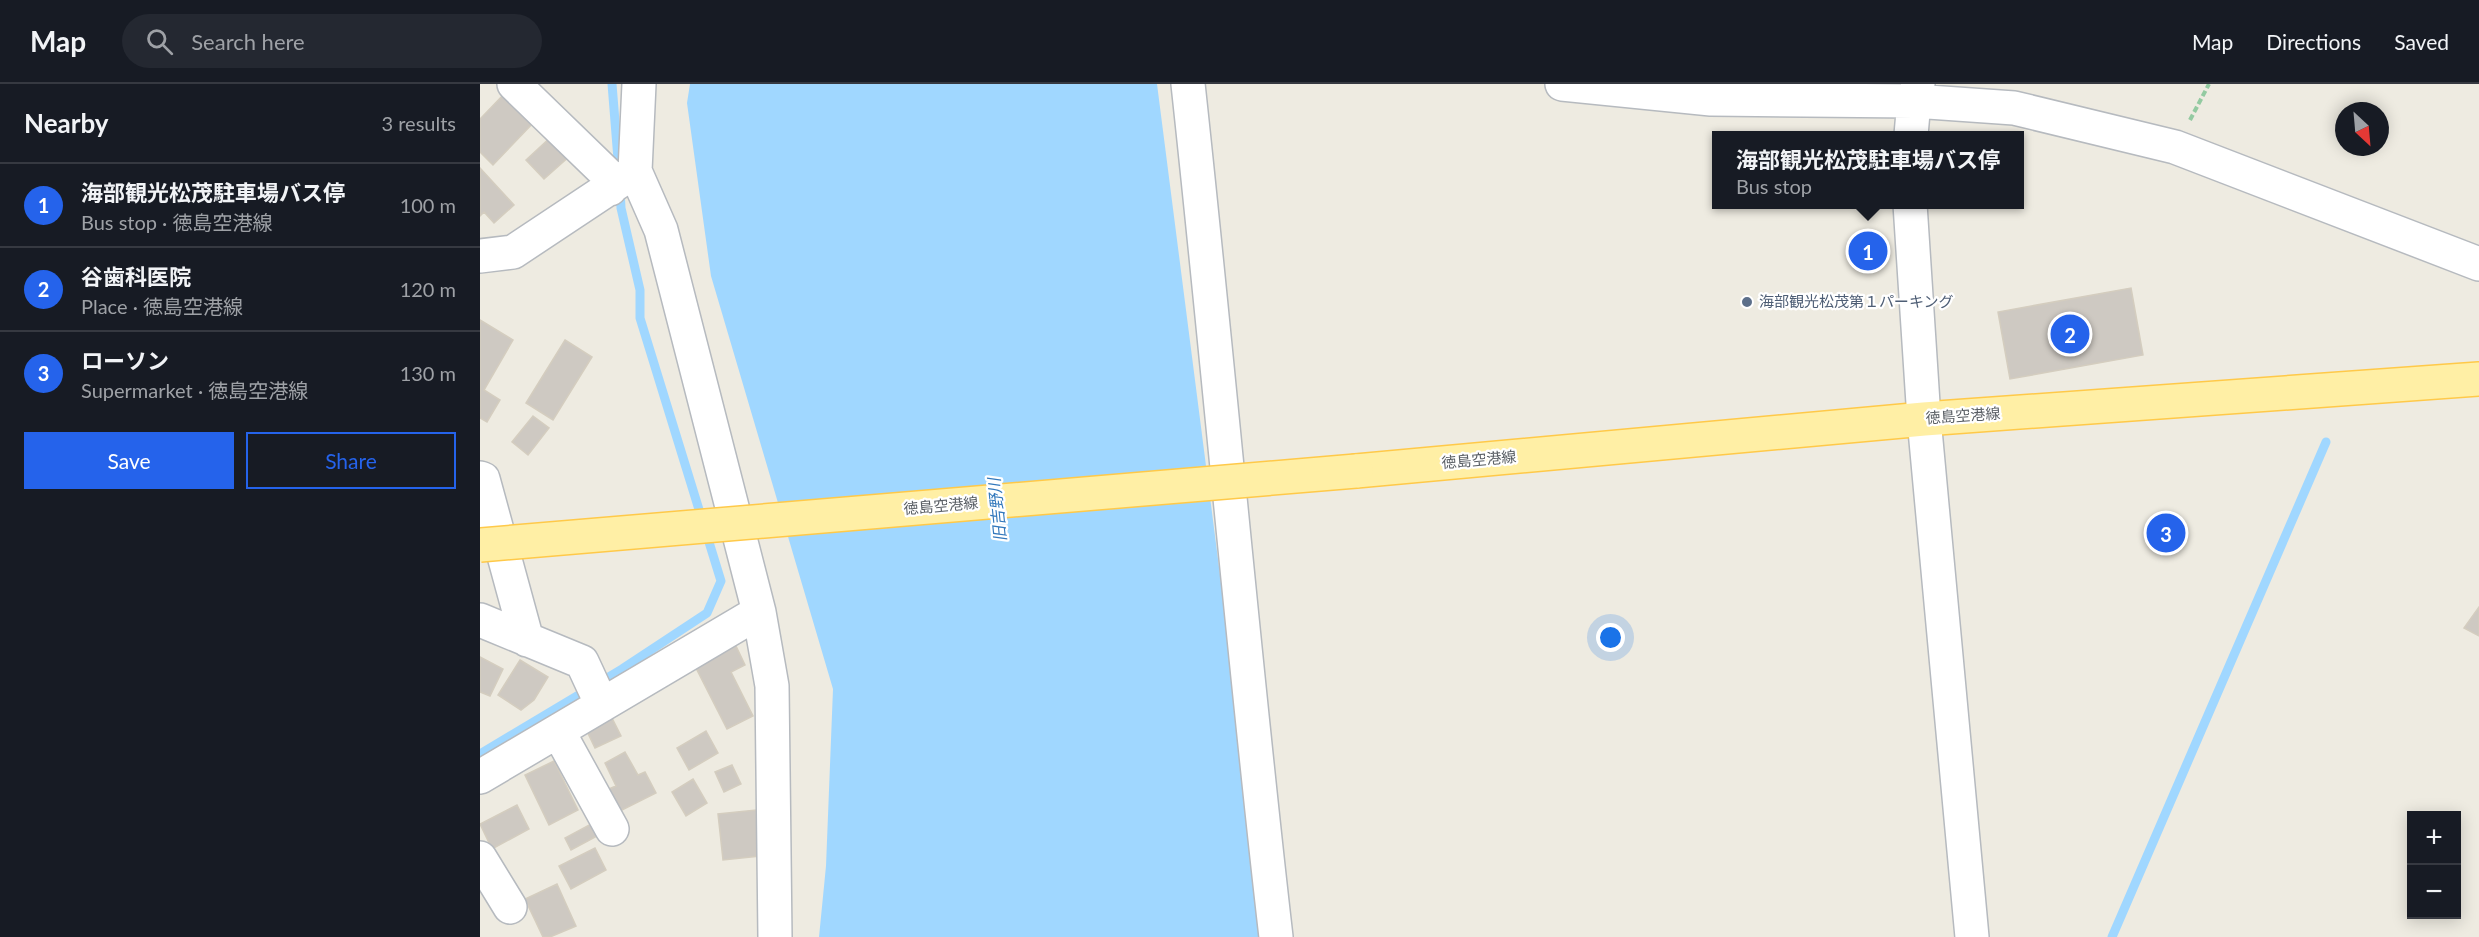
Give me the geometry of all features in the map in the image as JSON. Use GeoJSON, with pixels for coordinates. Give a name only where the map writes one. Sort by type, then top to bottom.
{"type":"FeatureCollection","features":[{"type":"Feature","properties":{"kind":"main road","name":"徳島空港線"},"geometry":{"type":"LineString","coordinates":[[480,545],[1356,471],[1924,419],[2479,379]]}},
{"type":"Feature","properties":{"kind":"street"},"geometry":{"type":"LineString","coordinates":[[514,84],[608,175],[622,180],[661,230],[759,612],[772,686],[775,937]]}},
{"type":"Feature","properties":{"kind":"street"},"geometry":{"type":"LineString","coordinates":[[480,256],[513,252],[622,180],[639,84]]}},
{"type":"Feature","properties":{"kind":"street"},"geometry":{"type":"LineString","coordinates":[[1188,84],[1256,767],[1276,937]]}},
{"type":"Feature","properties":{"kind":"street"},"geometry":{"type":"LineString","coordinates":[[1562,84],[1711,99],[1916,93],[2014,108],[2175,147],[2479,264]]}},
{"type":"Feature","properties":{"kind":"street"},"geometry":{"type":"LineString","coordinates":[[1911,131],[1916,93]]}},
{"type":"Feature","properties":{"kind":"street"},"geometry":{"type":"LineString","coordinates":[[1910,209],[1924,419],[1972,937]]}},
{"type":"Feature","properties":{"kind":"street"},"geometry":{"type":"LineString","coordinates":[[480,478],[483,479],[527,640]]}},
{"type":"Feature","properties":{"kind":"street"},"geometry":{"type":"LineString","coordinates":[[480,777],[558,730],[596,691],[759,612]]}},
{"type":"Feature","properties":{"kind":"street"},"geometry":{"type":"LineString","coordinates":[[480,620],[582,662],[596,691]]}},
{"type":"Feature","properties":{"kind":"street"},"geometry":{"type":"LineString","coordinates":[[558,730],[612,829]]}},
{"type":"Feature","properties":{"kind":"street"},"geometry":{"type":"LineString","coordinates":[[480,858],[510,907]]}},
{"type":"Feature","properties":{"kind":"path"},"geometry":{"type":"LineString","coordinates":[[2175,147],[2210,84]]}},
{"type":"Feature","properties":{"kind":"water","name":"旧吉野川"},"geometry":{"type":"Polygon","coordinates":[[[690,84],[1157,84],[1244,762],[1263,937],[819,937],[826,866],[833,689],[711,276],[687,103],[690,84]]]}},
{"type":"Feature","properties":{"kind":"building"},"geometry":{"type":"Polygon","coordinates":[[[505,93],[535,121],[493,165],[480,152],[480,119],[505,93]]]}},
{"type":"Feature","properties":{"kind":"building"},"geometry":{"type":"Polygon","coordinates":[[[553,135],[571,155],[544,179],[526,160],[553,135]]]}},
{"type":"Feature","properties":{"kind":"building"},"geometry":{"type":"Polygon","coordinates":[[[480,168],[514,205],[494,223],[484,212],[480,216],[480,168]]]}},
{"type":"Feature","properties":{"kind":"building"},"geometry":{"type":"Polygon","coordinates":[[[2131,288],[2143,355],[2010,379],[1998,312],[2131,288]]]}},
{"type":"Feature","properties":{"kind":"building"},"geometry":{"type":"Polygon","coordinates":[[[480,320],[513,340],[484,390],[500,400],[487,422],[480,418],[480,320]]]}},
{"type":"Feature","properties":{"kind":"building"},"geometry":{"type":"Polygon","coordinates":[[[565,340],[592,357],[553,420],[526,403],[565,340]]]}},
{"type":"Feature","properties":{"kind":"building"},"geometry":{"type":"Polygon","coordinates":[[[533,416],[549,428],[528,455],[512,442],[533,416]]]}},
{"type":"Feature","properties":{"kind":"building"},"geometry":{"type":"Polygon","coordinates":[[[2479,607],[2479,636],[2464,628],[2479,607]]]}},
{"type":"Feature","properties":{"kind":"building"},"geometry":{"type":"Polygon","coordinates":[[[736,646],[745,665],[731,672],[753,716],[727,729],[695,666],[736,646]]]}},
{"type":"Feature","properties":{"kind":"building"},"geometry":{"type":"Polygon","coordinates":[[[480,657],[503,669],[490,696],[480,692],[480,657]]]}},
{"type":"Feature","properties":{"kind":"building"},"geometry":{"type":"Polygon","coordinates":[[[520,660],[548,677],[534,700],[521,710],[498,695],[520,660]]]}},
{"type":"Feature","properties":{"kind":"building"},"geometry":{"type":"Polygon","coordinates":[[[610,714],[621,736],[595,748],[585,727],[610,714]]]}},
{"type":"Feature","properties":{"kind":"building"},"geometry":{"type":"Polygon","coordinates":[[[706,731],[718,753],[689,770],[677,748],[706,731]]]}},
{"type":"Feature","properties":{"kind":"building"},"geometry":{"type":"Polygon","coordinates":[[[625,752],[638,775],[645,772],[656,793],[620,811],[609,789],[616,786],[605,763],[625,752]]]}},
{"type":"Feature","properties":{"kind":"building"},"geometry":{"type":"Polygon","coordinates":[[[554,761],[578,810],[549,825],[525,775],[554,761]]]}},
{"type":"Feature","properties":{"kind":"building"},"geometry":{"type":"Polygon","coordinates":[[[732,765],[741,784],[724,792],[715,772],[732,765]]]}},
{"type":"Feature","properties":{"kind":"building"},"geometry":{"type":"Polygon","coordinates":[[[693,779],[707,803],[686,816],[672,792],[693,779]]]}},
{"type":"Feature","properties":{"kind":"building"},"geometry":{"type":"Polygon","coordinates":[[[517,805],[529,829],[492,849],[480,824],[517,805]]]}},
{"type":"Feature","properties":{"kind":"building"},"geometry":{"type":"Polygon","coordinates":[[[756,810],[760,856],[723,860],[718,814],[756,810]]]}},
{"type":"Feature","properties":{"kind":"building"},"geometry":{"type":"Polygon","coordinates":[[[593,823],[599,835],[571,850],[565,838],[593,823]]]}},
{"type":"Feature","properties":{"kind":"building"},"geometry":{"type":"Polygon","coordinates":[[[595,848],[606,870],[571,889],[559,866],[595,848]]]}},
{"type":"Feature","properties":{"kind":"building"},"geometry":{"type":"Polygon","coordinates":[[[557,884],[576,926],[550,937],[543,937],[525,899],[557,884]]]}},
{"type":"Feature","properties":{"kind":"waterway"},"geometry":{"type":"LineString","coordinates":[[612,84],[619,172]]}},
{"type":"Feature","properties":{"kind":"waterway"},"geometry":{"type":"LineString","coordinates":[[480,754],[622,669],[707,613],[721,581],[640,318],[640,290],[621,208],[620,189]]}},
{"type":"Feature","properties":{"kind":"waterway"},"geometry":{"type":"LineString","coordinates":[[2112,937],[2326,442]]}},
{"type":"Feature","properties":{"kind":"place","name":"海部観光松茂駐車場バス停"},"geometry":{"type":"Point","coordinates":[1868,251]}},
{"type":"Feature","properties":{"kind":"place","name":"海部観光松茂第１パーキング"},"geometry":{"type":"Point","coordinates":[1747,302]}},
{"type":"Feature","properties":{"kind":"place","name":"谷歯科医院"},"geometry":{"type":"Point","coordinates":[2070,334]}},
{"type":"Feature","properties":{"kind":"place","name":"ローソン"},"geometry":{"type":"Point","coordinates":[2166,533]}}]}
